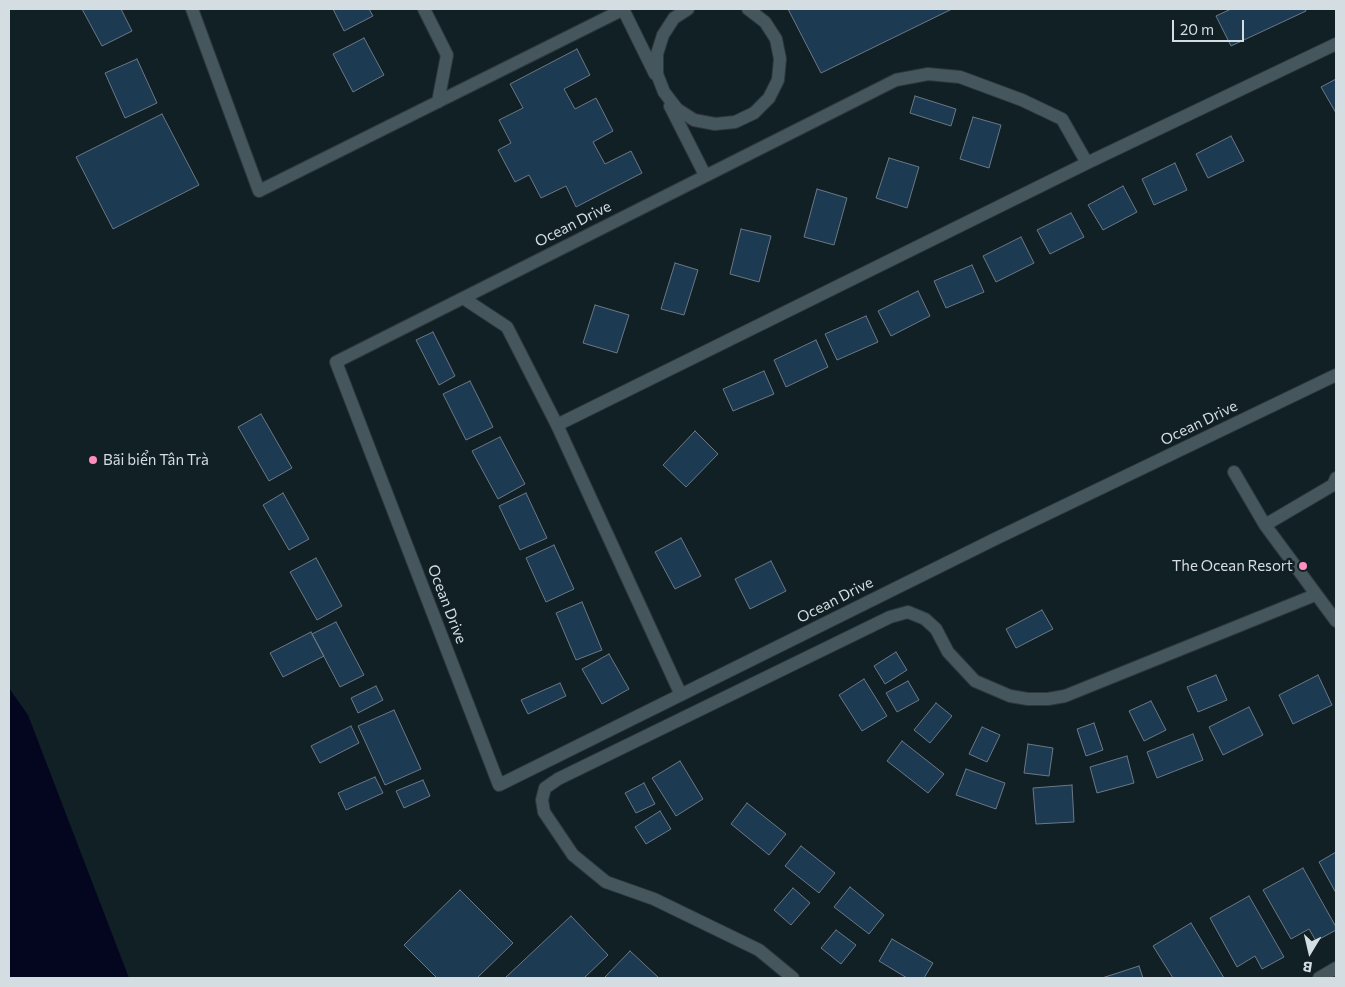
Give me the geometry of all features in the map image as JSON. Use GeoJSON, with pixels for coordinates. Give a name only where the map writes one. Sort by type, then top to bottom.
{"type":"FeatureCollection","features":[{"type":"Feature","properties":{"kind":"street"},"geometry":{"type":"LineString","coordinates":[[192,9],[259,191],[623,9],[705,175]]}},
{"type":"Feature","properties":{"kind":"street"},"geometry":{"type":"LineString","coordinates":[[424,9],[447,55],[438,102]]}},
{"type":"Feature","properties":{"kind":"street"},"geometry":{"type":"LineString","coordinates":[[688,9],[674,18],[663,34],[657,54],[657,74],[664,92],[683,112],[694,120],[715,124],[735,122],[754,113],[764,103],[778,80],[780,59],[776,39],[765,22],[748,9]]}},
{"type":"Feature","properties":{"kind":"street"},"geometry":{"type":"LineString","coordinates":[[557,425],[1087,163],[1336,44]]}},
{"type":"Feature","properties":{"kind":"street","name":"Ocean Drive"},"geometry":{"type":"LineString","coordinates":[[1087,163],[1062,120],[989,86],[960,77],[928,74],[896,80],[336,362],[499,785],[995,539],[1336,375]]}},
{"type":"Feature","properties":{"kind":"street"},"geometry":{"type":"LineString","coordinates":[[464,298],[507,328],[557,425],[680,695]]}},
{"type":"Feature","properties":{"kind":"street"},"geometry":{"type":"LineString","coordinates":[[1234,472],[1265,524],[1315,595],[1336,621]]}},
{"type":"Feature","properties":{"kind":"street"},"geometry":{"type":"LineString","coordinates":[[1265,524],[1333,485],[1336,478]]}},
{"type":"Feature","properties":{"kind":"street"},"geometry":{"type":"LineString","coordinates":[[792,978],[759,950],[654,899],[606,882],[573,855],[544,812],[542,800],[545,788],[558,779],[685,717],[890,618],[908,612],[925,619],[936,629],[948,652],[975,681],[1010,696],[1028,700],[1065,696],[1315,595]]}},
{"type":"Feature","properties":{"kind":"street"},"geometry":{"type":"LineString","coordinates":[[1320,978],[1336,968]]}},
{"type":"Feature","properties":{"kind":"water"},"geometry":{"type":"Polygon","coordinates":[[[9,688],[28,715],[129,978],[9,978],[9,688]]]}},
{"type":"Feature","properties":{"kind":"building"},"geometry":{"type":"Polygon","coordinates":[[[82,9],[121,9],[132,31],[102,46],[82,9]]]}},
{"type":"Feature","properties":{"kind":"building"},"geometry":{"type":"Polygon","coordinates":[[[333,9],[369,9],[373,16],[344,31],[333,9]]]}},
{"type":"Feature","properties":{"kind":"building"},"geometry":{"type":"Polygon","coordinates":[[[788,9],[952,9],[821,73],[788,9]]]}},
{"type":"Feature","properties":{"kind":"building"},"geometry":{"type":"Polygon","coordinates":[[[1231,9],[1305,9],[1306,11],[1231,46],[1216,16],[1231,9]]]}},
{"type":"Feature","properties":{"kind":"building"},"geometry":{"type":"Polygon","coordinates":[[[364,38],[384,75],[353,92],[333,54],[364,38]]]}},
{"type":"Feature","properties":{"kind":"building"},"geometry":{"type":"Polygon","coordinates":[[[577,49],[590,75],[564,89],[575,109],[596,98],[613,131],[593,142],[605,164],[631,151],[642,173],[576,207],[566,186],[541,198],[529,175],[515,182],[498,150],[511,143],[499,120],[523,108],[510,84],[577,49]]]}},
{"type":"Feature","properties":{"kind":"building"},"geometry":{"type":"Polygon","coordinates":[[[137,59],[157,103],[125,118],[105,73],[137,59]]]}},
{"type":"Feature","properties":{"kind":"building"},"geometry":{"type":"Polygon","coordinates":[[[1336,79],[1336,113],[1321,87],[1336,79]]]}},
{"type":"Feature","properties":{"kind":"building"},"geometry":{"type":"Polygon","coordinates":[[[915,96],[956,109],[951,126],[910,113],[915,96]]]}},
{"type":"Feature","properties":{"kind":"building"},"geometry":{"type":"Polygon","coordinates":[[[162,114],[199,185],[113,229],[76,157],[162,114]]]}},
{"type":"Feature","properties":{"kind":"building"},"geometry":{"type":"Polygon","coordinates":[[[973,117],[1001,125],[989,168],[960,159],[973,117]]]}},
{"type":"Feature","properties":{"kind":"building"},"geometry":{"type":"Polygon","coordinates":[[[1231,136],[1244,161],[1208,178],[1196,154],[1231,136]]]}},
{"type":"Feature","properties":{"kind":"building"},"geometry":{"type":"Polygon","coordinates":[[[889,158],[919,167],[907,208],[876,198],[889,158]]]}},
{"type":"Feature","properties":{"kind":"building"},"geometry":{"type":"Polygon","coordinates":[[[1175,163],[1187,190],[1154,205],[1142,179],[1175,163]]]}},
{"type":"Feature","properties":{"kind":"building"},"geometry":{"type":"Polygon","coordinates":[[[1123,186],[1137,212],[1103,230],[1088,205],[1123,186]]]}},
{"type":"Feature","properties":{"kind":"building"},"geometry":{"type":"Polygon","coordinates":[[[817,189],[847,198],[834,245],[804,237],[817,189]]]}},
{"type":"Feature","properties":{"kind":"building"},"geometry":{"type":"Polygon","coordinates":[[[1071,213],[1084,237],[1050,254],[1037,230],[1071,213]]]}},
{"type":"Feature","properties":{"kind":"building"},"geometry":{"type":"Polygon","coordinates":[[[741,229],[771,236],[759,282],[730,274],[741,229]]]}},
{"type":"Feature","properties":{"kind":"building"},"geometry":{"type":"Polygon","coordinates":[[[1021,237],[1034,263],[996,282],[983,256],[1021,237]]]}},
{"type":"Feature","properties":{"kind":"building"},"geometry":{"type":"Polygon","coordinates":[[[675,263],[698,270],[684,315],[661,309],[675,263]]]}},
{"type":"Feature","properties":{"kind":"building"},"geometry":{"type":"Polygon","coordinates":[[[972,265],[984,292],[946,308],[934,281],[972,265]]]}},
{"type":"Feature","properties":{"kind":"building"},"geometry":{"type":"Polygon","coordinates":[[[918,291],[930,316],[891,336],[878,311],[918,291]]]}},
{"type":"Feature","properties":{"kind":"building"},"geometry":{"type":"Polygon","coordinates":[[[595,305],[629,315],[617,353],[583,343],[595,305]]]}},
{"type":"Feature","properties":{"kind":"building"},"geometry":{"type":"Polygon","coordinates":[[[866,316],[878,342],[837,360],[825,334],[866,316]]]}},
{"type":"Feature","properties":{"kind":"building"},"geometry":{"type":"Polygon","coordinates":[[[433,332],[455,376],[439,385],[416,340],[433,332]]]}},
{"type":"Feature","properties":{"kind":"building"},"geometry":{"type":"Polygon","coordinates":[[[816,340],[828,367],[786,387],[774,360],[816,340]]]}},
{"type":"Feature","properties":{"kind":"building"},"geometry":{"type":"Polygon","coordinates":[[[764,371],[774,394],[733,411],[723,389],[764,371]]]}},
{"type":"Feature","properties":{"kind":"building"},"geometry":{"type":"Polygon","coordinates":[[[470,381],[493,427],[466,440],[443,394],[470,381]]]}},
{"type":"Feature","properties":{"kind":"building"},"geometry":{"type":"Polygon","coordinates":[[[261,414],[292,468],[269,481],[238,427],[261,414]]]}},
{"type":"Feature","properties":{"kind":"building"},"geometry":{"type":"Polygon","coordinates":[[[695,431],[718,454],[686,487],[663,465],[695,431]]]}},
{"type":"Feature","properties":{"kind":"building"},"geometry":{"type":"Polygon","coordinates":[[[500,437],[525,484],[498,499],[472,451],[500,437]]]}},
{"type":"Feature","properties":{"kind":"building"},"geometry":{"type":"Polygon","coordinates":[[[283,493],[309,539],[289,550],[263,505],[283,493]]]}},
{"type":"Feature","properties":{"kind":"building"},"geometry":{"type":"Polygon","coordinates":[[[526,493],[547,538],[520,550],[499,506],[526,493]]]}},
{"type":"Feature","properties":{"kind":"building"},"geometry":{"type":"Polygon","coordinates":[[[681,538],[701,576],[675,589],[655,552],[681,538]]]}},
{"type":"Feature","properties":{"kind":"building"},"geometry":{"type":"Polygon","coordinates":[[[554,545],[574,589],[546,602],[526,558],[554,545]]]}},
{"type":"Feature","properties":{"kind":"building"},"geometry":{"type":"Polygon","coordinates":[[[316,558],[342,606],[317,620],[290,572],[316,558]]]}},
{"type":"Feature","properties":{"kind":"building"},"geometry":{"type":"Polygon","coordinates":[[[771,561],[786,591],[750,609],[735,579],[771,561]]]}},
{"type":"Feature","properties":{"kind":"building"},"geometry":{"type":"Polygon","coordinates":[[[582,602],[602,650],[576,660],[556,613],[582,602]]]}},
{"type":"Feature","properties":{"kind":"building"},"geometry":{"type":"Polygon","coordinates":[[[1042,610],[1053,629],[1016,648],[1006,629],[1042,610]]]}},
{"type":"Feature","properties":{"kind":"building"},"geometry":{"type":"Polygon","coordinates":[[[336,622],[364,675],[340,687],[312,634],[336,622]]]}},
{"type":"Feature","properties":{"kind":"building"},"geometry":{"type":"Polygon","coordinates":[[[311,632],[324,656],[283,677],[270,653],[311,632]]]}},
{"type":"Feature","properties":{"kind":"building"},"geometry":{"type":"Polygon","coordinates":[[[896,652],[907,670],[885,684],[874,666],[896,652]]]}},
{"type":"Feature","properties":{"kind":"building"},"geometry":{"type":"Polygon","coordinates":[[[609,654],[629,689],[602,704],[582,669],[609,654]]]}},
{"type":"Feature","properties":{"kind":"building"},"geometry":{"type":"Polygon","coordinates":[[[1216,675],[1227,700],[1198,712],[1187,687],[1216,675]]]}},
{"type":"Feature","properties":{"kind":"building"},"geometry":{"type":"Polygon","coordinates":[[[1318,675],[1332,705],[1293,724],[1279,695],[1318,675]]]}},
{"type":"Feature","properties":{"kind":"building"},"geometry":{"type":"Polygon","coordinates":[[[864,679],[887,716],[862,731],[839,695],[864,679]]]}},
{"type":"Feature","properties":{"kind":"building"},"geometry":{"type":"Polygon","coordinates":[[[908,681],[919,700],[897,712],[886,693],[908,681]]]}},
{"type":"Feature","properties":{"kind":"building"},"geometry":{"type":"Polygon","coordinates":[[[560,683],[566,696],[528,714],[521,700],[560,683]]]}},
{"type":"Feature","properties":{"kind":"building"},"geometry":{"type":"Polygon","coordinates":[[[376,686],[383,700],[358,713],[351,698],[376,686]]]}},
{"type":"Feature","properties":{"kind":"building"},"geometry":{"type":"Polygon","coordinates":[[[1151,701],[1166,730],[1144,741],[1129,711],[1151,701]]]}},
{"type":"Feature","properties":{"kind":"building"},"geometry":{"type":"Polygon","coordinates":[[[936,703],[952,716],[930,743],[914,730],[936,703]]]}},
{"type":"Feature","properties":{"kind":"building"},"geometry":{"type":"Polygon","coordinates":[[[1249,707],[1263,735],[1223,755],[1209,727],[1249,707]]]}},
{"type":"Feature","properties":{"kind":"building"},"geometry":{"type":"Polygon","coordinates":[[[394,710],[421,769],[385,785],[358,726],[394,710]]]}},
{"type":"Feature","properties":{"kind":"building"},"geometry":{"type":"Polygon","coordinates":[[[1094,723],[1103,750],[1086,756],[1077,729],[1094,723]]]}},
{"type":"Feature","properties":{"kind":"building"},"geometry":{"type":"Polygon","coordinates":[[[351,726],[359,743],[320,763],[311,746],[351,726]]]}},
{"type":"Feature","properties":{"kind":"building"},"geometry":{"type":"Polygon","coordinates":[[[982,727],[1000,735],[987,762],[969,754],[982,727]]]}},
{"type":"Feature","properties":{"kind":"building"},"geometry":{"type":"Polygon","coordinates":[[[1193,734],[1203,760],[1157,778],[1147,752],[1193,734]]]}},
{"type":"Feature","properties":{"kind":"building"},"geometry":{"type":"Polygon","coordinates":[[[902,741],[944,774],[928,793],[887,761],[902,741]]]}},
{"type":"Feature","properties":{"kind":"building"},"geometry":{"type":"Polygon","coordinates":[[[1028,744],[1053,748],[1049,776],[1024,773],[1028,744]]]}},
{"type":"Feature","properties":{"kind":"building"},"geometry":{"type":"Polygon","coordinates":[[[1127,756],[1134,783],[1097,793],[1090,767],[1127,756]]]}},
{"type":"Feature","properties":{"kind":"building"},"geometry":{"type":"Polygon","coordinates":[[[680,761],[703,799],[676,816],[652,778],[680,761]]]}},
{"type":"Feature","properties":{"kind":"building"},"geometry":{"type":"Polygon","coordinates":[[[966,769],[1005,783],[996,809],[956,795],[966,769]]]}},
{"type":"Feature","properties":{"kind":"building"},"geometry":{"type":"Polygon","coordinates":[[[375,777],[383,793],[346,810],[338,793],[375,777]]]}},
{"type":"Feature","properties":{"kind":"building"},"geometry":{"type":"Polygon","coordinates":[[[423,780],[430,796],[404,808],[396,791],[423,780]]]}},
{"type":"Feature","properties":{"kind":"building"},"geometry":{"type":"Polygon","coordinates":[[[644,783],[655,804],[636,813],[625,793],[644,783]]]}},
{"type":"Feature","properties":{"kind":"building"},"geometry":{"type":"Polygon","coordinates":[[[1072,785],[1074,822],[1036,824],[1033,788],[1072,785]]]}},
{"type":"Feature","properties":{"kind":"building"},"geometry":{"type":"Polygon","coordinates":[[[747,803],[786,834],[769,855],[731,824],[747,803]]]}},
{"type":"Feature","properties":{"kind":"building"},"geometry":{"type":"Polygon","coordinates":[[[660,811],[671,829],[646,844],[635,827],[660,811]]]}},
{"type":"Feature","properties":{"kind":"building"},"geometry":{"type":"Polygon","coordinates":[[[801,846],[835,873],[819,893],[785,866],[801,846]]]}},
{"type":"Feature","properties":{"kind":"building"},"geometry":{"type":"Polygon","coordinates":[[[1336,852],[1336,893],[1319,862],[1336,852]]]}},
{"type":"Feature","properties":{"kind":"building"},"geometry":{"type":"Polygon","coordinates":[[[1303,868],[1336,927],[1336,930],[1316,941],[1309,929],[1291,939],[1263,890],[1303,868]]]}},
{"type":"Feature","properties":{"kind":"building"},"geometry":{"type":"Polygon","coordinates":[[[850,887],[884,915],[869,934],[834,907],[850,887]]]}},
{"type":"Feature","properties":{"kind":"building"},"geometry":{"type":"Polygon","coordinates":[[[793,888],[810,903],[791,925],[774,910],[793,888]]]}},
{"type":"Feature","properties":{"kind":"building"},"geometry":{"type":"Polygon","coordinates":[[[460,890],[513,943],[477,978],[437,978],[404,945],[460,890]]]}},
{"type":"Feature","properties":{"kind":"building"},"geometry":{"type":"Polygon","coordinates":[[[1249,896],[1284,957],[1262,969],[1255,956],[1237,967],[1210,918],[1249,896]]]}},
{"type":"Feature","properties":{"kind":"building"},"geometry":{"type":"Polygon","coordinates":[[[571,916],[608,955],[584,978],[505,978],[571,916]]]}},
{"type":"Feature","properties":{"kind":"building"},"geometry":{"type":"Polygon","coordinates":[[[1191,923],[1224,978],[1173,978],[1153,946],[1191,923]]]}},
{"type":"Feature","properties":{"kind":"building"},"geometry":{"type":"Polygon","coordinates":[[[836,930],[856,945],[841,964],[821,948],[836,930]]]}},
{"type":"Feature","properties":{"kind":"building"},"geometry":{"type":"Polygon","coordinates":[[[892,939],[933,963],[924,978],[907,978],[879,961],[892,939]]]}},
{"type":"Feature","properties":{"kind":"building"},"geometry":{"type":"Polygon","coordinates":[[[630,951],[659,978],[604,978],[630,951]]]}},
{"type":"Feature","properties":{"kind":"building"},"geometry":{"type":"Polygon","coordinates":[[[1139,966],[1143,978],[1102,978],[1139,966]]]}},
{"type":"Feature","properties":{"kind":"place","name":"Bãi biển Tân Trà"},"geometry":{"type":"Point","coordinates":[93,460]}},
{"type":"Feature","properties":{"kind":"place","name":"The Ocean Resort"},"geometry":{"type":"Point","coordinates":[1303,566]}}]}
